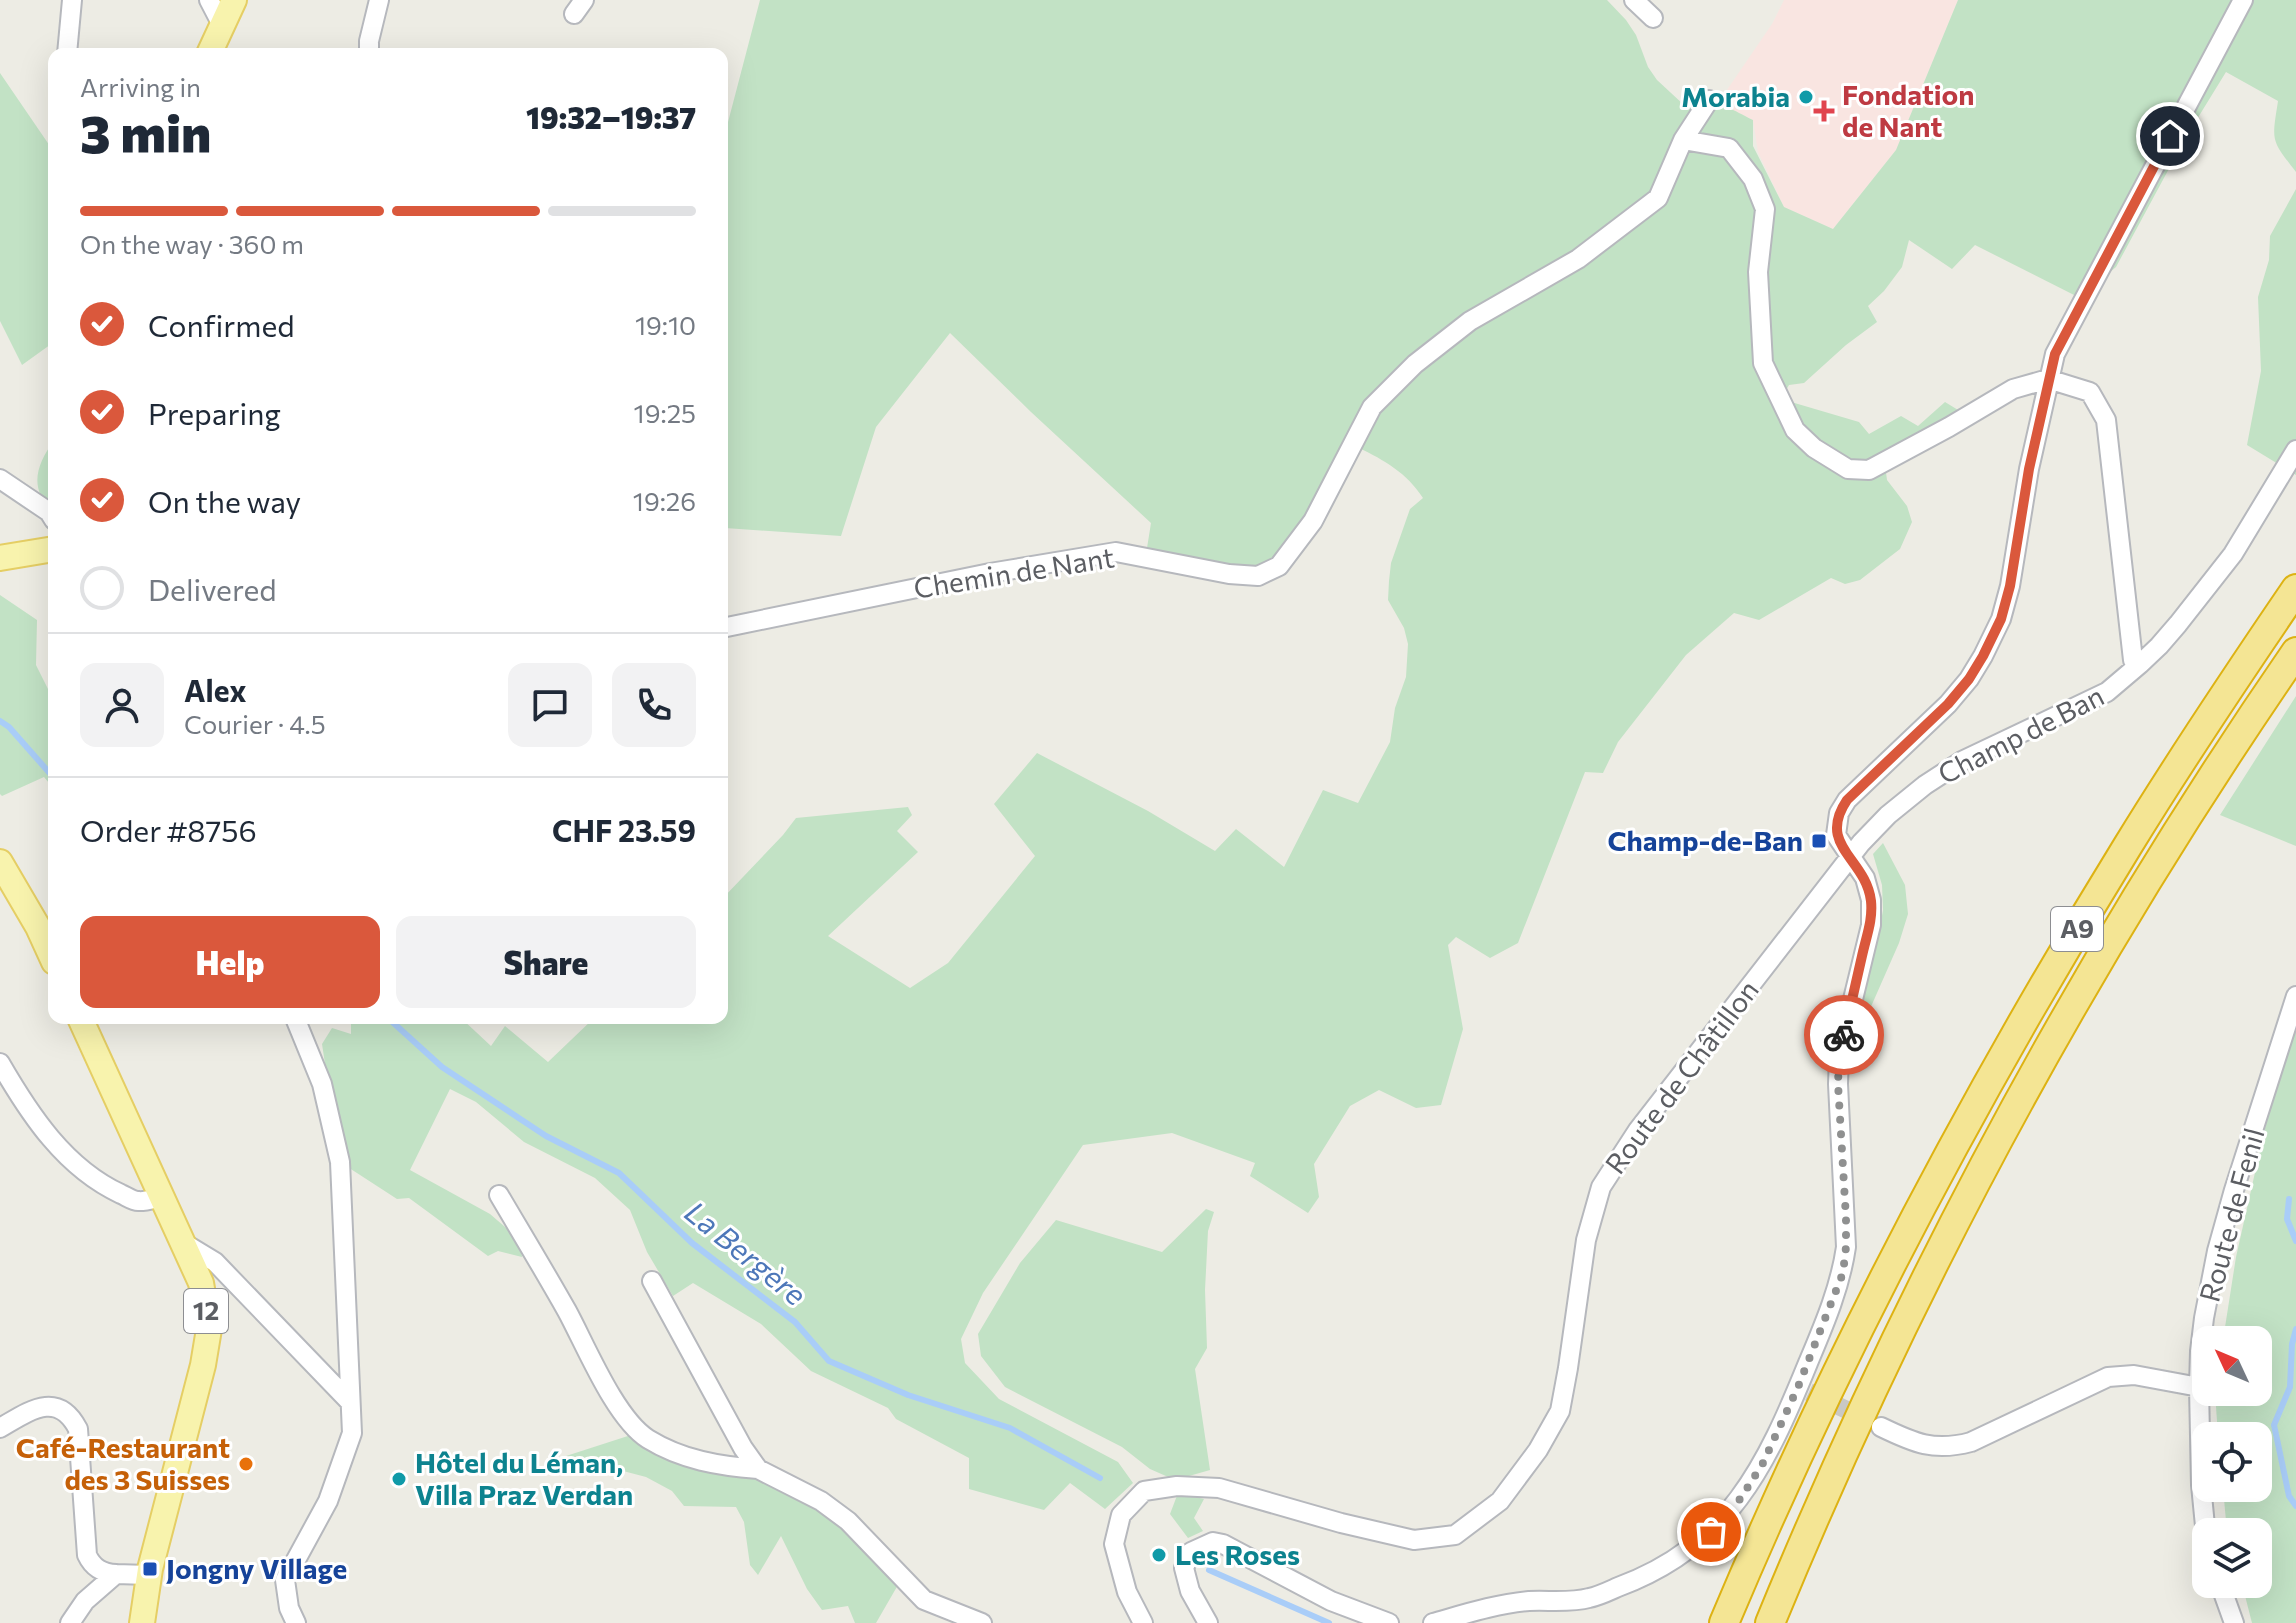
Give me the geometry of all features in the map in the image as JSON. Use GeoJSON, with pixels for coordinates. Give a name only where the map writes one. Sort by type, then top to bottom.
{"type":"FeatureCollection","features":[{"type":"Feature","properties":{"kind":"highway","name":"A9"},"geometry":{"type":"LineString","coordinates":[[1724,1623],[1808,1435],[1881,1284],[1983,1091],[2127,846],[2296,589]]}},
{"type":"Feature","properties":{"kind":"highway","name":"A9"},"geometry":{"type":"LineString","coordinates":[[1770,1623],[1882,1371],[1965,1203],[2017,1107],[2161,858],[2296,652]]}},
{"type":"Feature","properties":{"kind":"main road"},"geometry":{"type":"LineString","coordinates":[[212,48],[234,0]]}},
{"type":"Feature","properties":{"kind":"main road"},"geometry":{"type":"LineString","coordinates":[[0,558],[48,550]]}},
{"type":"Feature","properties":{"kind":"main road"},"geometry":{"type":"LineString","coordinates":[[0,862],[48,949]]}},
{"type":"Feature","properties":{"kind":"main road","name":"12"},"geometry":{"type":"LineString","coordinates":[[83,1024],[201,1283],[209,1329],[203,1365],[148,1575],[142,1623]]}},
{"type":"Feature","properties":{"kind":"street"},"geometry":{"type":"LineString","coordinates":[[68,48],[72,0]]}},
{"type":"Feature","properties":{"kind":"street"},"geometry":{"type":"LineString","coordinates":[[209,0],[222,25]]}},
{"type":"Feature","properties":{"kind":"street"},"geometry":{"type":"LineString","coordinates":[[369,48],[379,0]]}},
{"type":"Feature","properties":{"kind":"street"},"geometry":{"type":"LineString","coordinates":[[1634,0],[1653,18]]}},
{"type":"Feature","properties":{"kind":"street"},"geometry":{"type":"LineString","coordinates":[[1433,1623],[1503,1604],[1588,1599],[1643,1578],[1681,1556],[1711,1532],[1741,1498],[1804,1390],[1843,1273],[1846,1218],[1839,1057],[1871,925],[1868,888],[1836,835],[1839,813],[1847,800],[1948,704],[1983,656],[2001,619],[2010,586],[2029,469],[2055,354],[2243,0]]}},
{"type":"Feature","properties":{"kind":"street","name":"Chemin de Nant"},"geometry":{"type":"LineString","coordinates":[[728,627],[990,573],[1116,552],[1229,574],[1258,576],[1279,566],[1313,521],[1372,407],[1415,364],[1470,321],[1578,259],[1658,198],[1683,140],[1709,100]]}},
{"type":"Feature","properties":{"kind":"street"},"geometry":{"type":"LineString","coordinates":[[1683,140],[1729,148],[1753,179],[1765,209],[1758,272],[1763,363],[1795,430],[1814,448],[1848,469],[1869,470],[2013,389],[2048,379],[2090,392],[2106,420],[2127,620],[2133,660],[2140,664]]}},
{"type":"Feature","properties":{"kind":"street","name":"Champ de Ban"},"geometry":{"type":"LineString","coordinates":[[1850,858],[1888,815],[1938,777],[1962,761],[2107,692],[2140,664],[2178,624],[2233,554],[2296,450]]}},
{"type":"Feature","properties":{"kind":"street"},"geometry":{"type":"LineString","coordinates":[[0,479],[48,511]]}},
{"type":"Feature","properties":{"kind":"street","name":"Route de Châtillon"},"geometry":{"type":"LineString","coordinates":[[1143,1623],[1127,1592],[1114,1544],[1121,1515],[1144,1491],[1177,1486],[1219,1488],[1414,1540],[1455,1535],[1500,1501],[1538,1450],[1560,1411],[1586,1240],[1601,1187],[1638,1130],[1850,858]]}},
{"type":"Feature","properties":{"kind":"street","name":"Route de Fenil"},"geometry":{"type":"LineString","coordinates":[[2203,1326],[2217,1251],[2234,1190],[2296,996]]}},
{"type":"Feature","properties":{"kind":"street"},"geometry":{"type":"LineString","coordinates":[[296,1623],[289,1608],[285,1580],[328,1501],[352,1433],[340,1162],[322,1084],[297,1024]]}},
{"type":"Feature","properties":{"kind":"street"},"geometry":{"type":"LineString","coordinates":[[0,1063],[45,1134],[76,1162],[107,1187],[139,1202],[162,1197]]}},
{"type":"Feature","properties":{"kind":"street"},"geometry":{"type":"LineString","coordinates":[[499,1195],[614,1399],[646,1438],[688,1459],[758,1469],[821,1501],[840,1515],[924,1600],[982,1623]]}},
{"type":"Feature","properties":{"kind":"street"},"geometry":{"type":"LineString","coordinates":[[182,1242],[215,1262],[350,1402]]}},
{"type":"Feature","properties":{"kind":"street"},"geometry":{"type":"LineString","coordinates":[[652,1281],[743,1448],[758,1469]]}},
{"type":"Feature","properties":{"kind":"street"},"geometry":{"type":"LineString","coordinates":[[1881,1427],[1921,1444],[1948,1447],[1971,1442],[2108,1377],[2134,1375],[2192,1386]]}},
{"type":"Feature","properties":{"kind":"street"},"geometry":{"type":"LineString","coordinates":[[0,1428],[30,1410],[44,1406],[59,1409],[73,1421],[78,1429],[87,1555],[100,1570],[148,1575]]}},
{"type":"Feature","properties":{"kind":"street","name":"Route de Fenil"},"geometry":{"type":"LineString","coordinates":[[2199,1406],[2204,1518]]}},
{"type":"Feature","properties":{"kind":"street"},"geometry":{"type":"LineString","coordinates":[[1208,1623],[1190,1591],[1184,1568],[1191,1552],[1213,1542],[1223,1544],[1331,1601],[1389,1623]]}},
{"type":"Feature","properties":{"kind":"street"},"geometry":{"type":"LineString","coordinates":[[70,1623],[85,1601],[116,1574]]}},
{"type":"Feature","properties":{"kind":"street"},"geometry":{"type":"LineString","coordinates":[[2225,1598],[2234,1623]]}},
{"type":"Feature","properties":{"kind":"shaded area","name":"Fondation de Nant"},"geometry":{"type":"Polygon","coordinates":[[[1784,0],[1958,0],[1896,150],[1833,229],[1784,207],[1758,152],[1753,120],[1718,103],[1772,24],[1784,0]]]}},
{"type":"Feature","properties":{"kind":"green space"},"geometry":{"type":"Polygon","coordinates":[[[760,0],[1607,0],[1636,35],[1648,67],[1657,80],[1684,105],[1713,103],[1753,120],[1753,146],[1784,207],[1833,229],[1896,150],[1958,0],[2296,0],[2296,172],[2281,153],[2275,139],[2278,101],[2226,72],[2186,137],[2116,267],[2080,298],[1975,245],[1952,269],[1909,240],[1902,267],[1868,306],[1877,322],[1804,383],[1789,385],[1781,399],[1859,422],[1869,434],[1901,416],[1918,426],[1945,402],[1963,413],[1885,465],[1887,480],[1907,506],[1912,522],[1900,549],[1860,580],[1845,584],[1831,578],[1759,620],[1734,613],[1686,655],[1618,742],[1603,773],[1585,772],[1518,943],[1490,958],[1456,937],[1448,945],[1463,1029],[1441,1105],[1416,1108],[1379,1090],[1350,1106],[1314,1164],[1319,1197],[1308,1213],[1250,1176],[1255,1163],[1172,1133],[1083,1145],[983,1293],[961,1339],[965,1363],[999,1399],[1118,1462],[1133,1483],[1105,1509],[1070,1483],[1044,1510],[969,1489],[969,1458],[896,1419],[888,1408],[811,1371],[761,1324],[693,1283],[673,1296],[647,1252],[630,1210],[595,1178],[524,1142],[476,1102],[450,1089],[410,1170],[490,1214],[520,1240],[522,1257],[498,1251],[488,1256],[409,1198],[397,1199],[340,1162],[322,1044],[332,1028],[351,1034],[351,1024],[467,1024],[491,1046],[505,1026],[548,1062],[588,1024],[728,1024],[728,893],[796,818],[908,807],[912,815],[897,831],[918,852],[828,936],[910,988],[948,963],[1035,856],[994,804],[1037,753],[1148,811],[1215,851],[1236,829],[1284,867],[1323,790],[1358,803],[1390,742],[1395,708],[1406,677],[1408,644],[1404,628],[1388,600],[1391,563],[1410,509],[1423,498],[1410,481],[1394,468],[1359,448],[1342,454],[1287,548],[1269,562],[1247,570],[1147,548],[1151,523],[950,333],[876,427],[841,536],[728,528],[728,122],[760,0]]]}},
{"type":"Feature","properties":{"kind":"green space"},"geometry":{"type":"Polygon","coordinates":[[[0,73],[48,143],[48,346],[22,365],[0,321],[0,73]]]}},
{"type":"Feature","properties":{"kind":"green space"},"geometry":{"type":"Polygon","coordinates":[[[2296,189],[2296,475],[2247,445],[2261,371],[2258,297],[2269,260],[2270,236],[2296,189]]]}},
{"type":"Feature","properties":{"kind":"green space"},"geometry":{"type":"Polygon","coordinates":[[[48,451],[48,505],[40,495],[38,486],[43,459],[48,451]]]}},
{"type":"Feature","properties":{"kind":"green space"},"geometry":{"type":"Polygon","coordinates":[[[0,595],[37,620],[36,665],[48,689],[48,782],[44,777],[2,796],[0,595]]]}},
{"type":"Feature","properties":{"kind":"green space"},"geometry":{"type":"Polygon","coordinates":[[[2296,696],[2296,846],[2220,815],[2296,696]]]}},
{"type":"Feature","properties":{"kind":"green space"},"geometry":{"type":"Polygon","coordinates":[[[1883,843],[1905,885],[1908,914],[1899,943],[1846,1056],[1883,910],[1882,885],[1873,854],[1883,843]]]}},
{"type":"Feature","properties":{"kind":"green space"},"geometry":{"type":"Polygon","coordinates":[[[2296,1030],[2296,1623],[2252,1623],[2246,1598],[2272,1598],[2272,1518],[2226,1518],[2224,1502],[2272,1502],[2272,1422],[2217,1422],[2216,1406],[2272,1406],[2272,1326],[2225,1326],[2236,1257],[2274,1088],[2296,1030]]]}},
{"type":"Feature","properties":{"kind":"green space"},"geometry":{"type":"Polygon","coordinates":[[[1206,1209],[1214,1212],[1208,1231],[1205,1290],[1207,1348],[1195,1369],[1210,1470],[1175,1480],[1150,1469],[1122,1447],[1005,1387],[981,1356],[978,1334],[1020,1263],[1056,1220],[1162,1252],[1206,1209]]]}},
{"type":"Feature","properties":{"kind":"green space"},"geometry":{"type":"Polygon","coordinates":[[[631,1435],[739,1467],[821,1501],[902,1578],[876,1623],[855,1623],[848,1606],[822,1610],[807,1589],[781,1536],[758,1575],[750,1565],[744,1522],[736,1507],[684,1506],[672,1491],[646,1477],[566,1456],[631,1435]]]}},
{"type":"Feature","properties":{"kind":"green space"},"geometry":{"type":"Polygon","coordinates":[[[1178,1493],[1204,1499],[1194,1518],[1203,1531],[1188,1538],[1170,1514],[1178,1493]]]}},
{"type":"Feature","properties":{"kind":"waterway","name":"La Bergère"},"geometry":{"type":"LineString","coordinates":[[0,721],[48,771]]}},
{"type":"Feature","properties":{"kind":"waterway","name":"La Bergère"},"geometry":{"type":"LineString","coordinates":[[395,1024],[442,1067],[546,1136],[619,1173],[692,1243],[795,1322],[829,1361],[908,1395],[1010,1428],[1100,1478]]}},
{"type":"Feature","properties":{"kind":"waterway"},"geometry":{"type":"LineString","coordinates":[[2289,1199],[2287,1219],[2296,1241]]}},
{"type":"Feature","properties":{"kind":"waterway"},"geometry":{"type":"LineString","coordinates":[[2296,1329],[2292,1344],[2290,1387],[2274,1425],[2289,1496],[2296,1506]]}},
{"type":"Feature","properties":{"kind":"waterway","name":"La Bergère"},"geometry":{"type":"LineString","coordinates":[[1209,1570],[1329,1623]]}},
{"type":"Feature","properties":{"kind":"tunnel"},"geometry":{"type":"LineString","coordinates":[[1809,1392],[1868,1420]]}},
{"type":"Feature","properties":{"kind":"way so far"},"geometry":{"type":"LineString","coordinates":[[1711,1532],[1741,1498],[1763,1463],[1798,1387],[1843,1273],[1846,1218],[1838,1084],[1844,1035]]}},
{"type":"Feature","properties":{"kind":"place","name":"Morabia"},"geometry":{"type":"Point","coordinates":[1806,97]}},
{"type":"Feature","properties":{"kind":"place","name":"Fondation de Nant"},"geometry":{"type":"Point","coordinates":[1824,111]}},
{"type":"Feature","properties":{"kind":"place","name":"Champ-de-Ban"},"geometry":{"type":"Point","coordinates":[1819,841]}},
{"type":"Feature","properties":{"kind":"place","name":"Café-Restaurant des 3 Suisses"},"geometry":{"type":"Point","coordinates":[246,1464]}},
{"type":"Feature","properties":{"kind":"place","name":"Hôtel du Léman, Villa Praz Verdan"},"geometry":{"type":"Point","coordinates":[399,1479]}},
{"type":"Feature","properties":{"kind":"place","name":"Les Roses"},"geometry":{"type":"Point","coordinates":[1159,1555]}},
{"type":"Feature","properties":{"kind":"place","name":"Jongny Village"},"geometry":{"type":"Point","coordinates":[150,1569]}},
{"type":"Feature","properties":{"kind":"route"},"geometry":{"type":"LineString","coordinates":[[1844,1035],[1871,925],[1871,900],[1865,878],[1836,835],[1839,813],[1847,800],[1948,704],[1983,656],[2001,619],[2010,586],[2029,469],[2055,354],[2170,136]]}}]}
